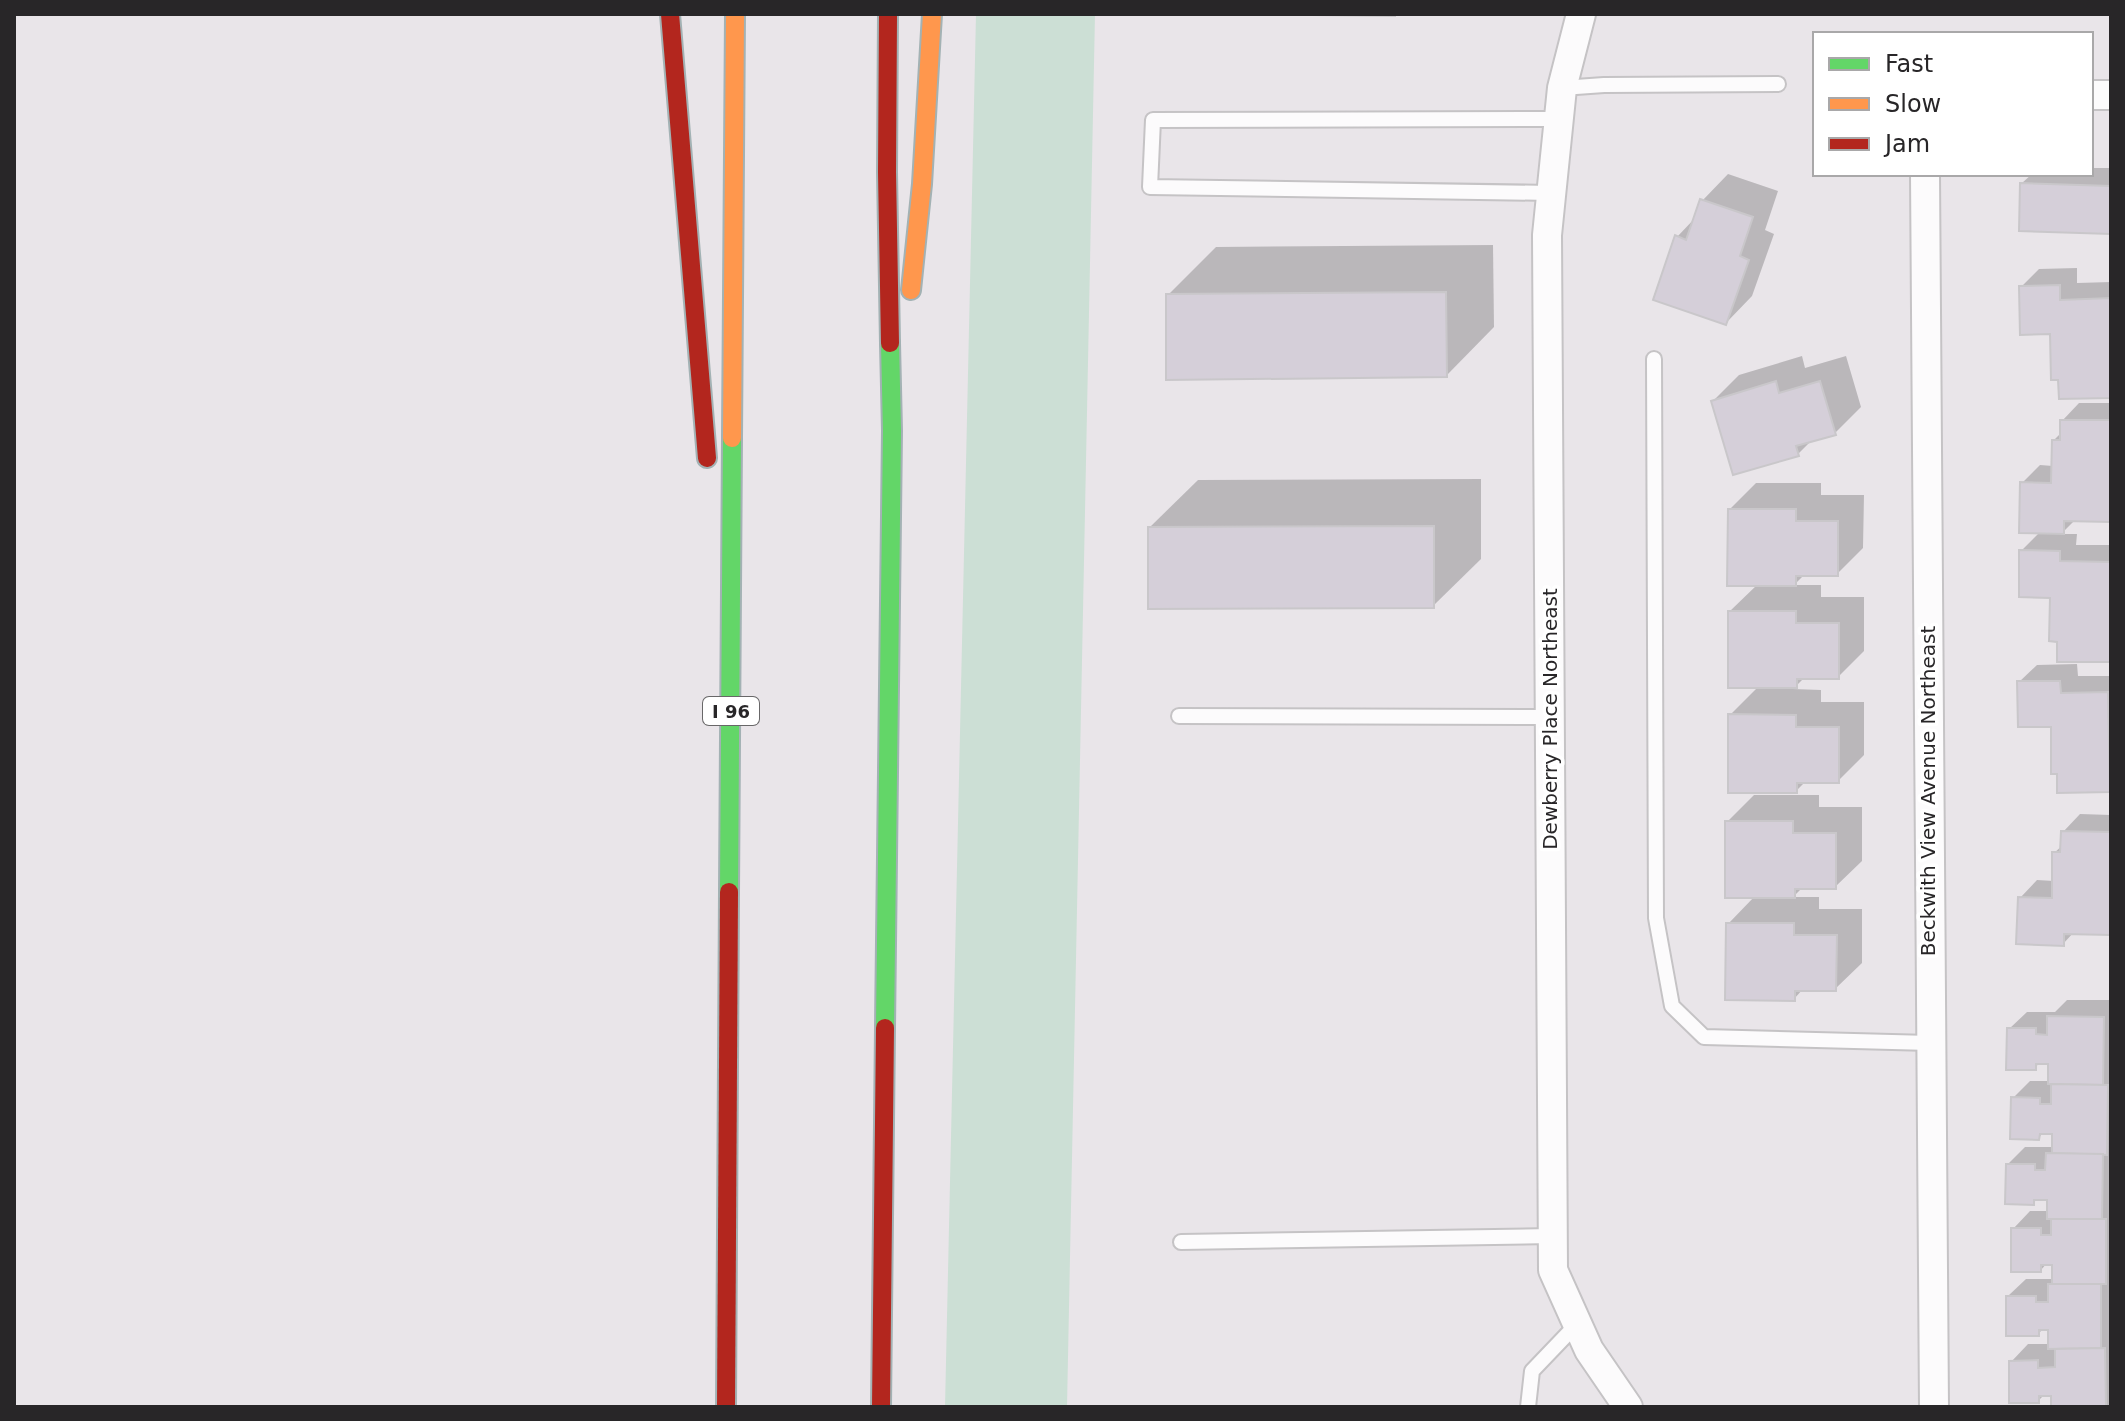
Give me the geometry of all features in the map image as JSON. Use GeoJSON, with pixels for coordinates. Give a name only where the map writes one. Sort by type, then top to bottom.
{"type":"FeatureCollection","features":[{"type":"Feature","properties":{"kind":"highway"},"geometry":{"type":"LineString","coordinates":[[670,14],[708,476]]}},
{"type":"Feature","properties":{"kind":"highway","name":"I 96"},"geometry":{"type":"LineString","coordinates":[[726,1407],[735,14]]}},
{"type":"Feature","properties":{"kind":"highway"},"geometry":{"type":"LineString","coordinates":[[881,1407],[892,431],[887,172],[888,14]]}},
{"type":"Feature","properties":{"kind":"highway"},"geometry":{"type":"LineString","coordinates":[[892,431],[919,229],[932,14]]}},
{"type":"Feature","properties":{"kind":"highway"},"geometry":{"type":"LineString","coordinates":[[712,523],[731,746]]}},
{"type":"Feature","properties":{"kind":"street","name":"Dewberry Place Northeast"},"geometry":{"type":"LineString","coordinates":[[1581,14],[1562,88],[1547,235],[1553,1270],[1589,1350],[1628,1407]]}},
{"type":"Feature","properties":{"kind":"street","name":"Beckwith View Avenue Northeast"},"geometry":{"type":"LineString","coordinates":[[1925,176],[1934,1407]]}},
{"type":"Feature","properties":{"kind":"lane"},"geometry":{"type":"LineString","coordinates":[[1562,88],[1778,84]]}},
{"type":"Feature","properties":{"kind":"lane"},"geometry":{"type":"LineString","coordinates":[[1551,193],[1150,187],[1153,120],[1558,119]]}},
{"type":"Feature","properties":{"kind":"lane"},"geometry":{"type":"LineString","coordinates":[[1654,359],[1656,918],[1672,1006],[1704,1037],[1930,1043]]}},
{"type":"Feature","properties":{"kind":"lane"},"geometry":{"type":"LineString","coordinates":[[1179,716],[1550,717]]}},
{"type":"Feature","properties":{"kind":"lane"},"geometry":{"type":"LineString","coordinates":[[1181,1242],[1553,1236]]}},
{"type":"Feature","properties":{"kind":"lane"},"geometry":{"type":"LineString","coordinates":[[1528,1407],[1532,1371],[1577,1324]]}},
{"type":"Feature","properties":{"kind":"green space"},"geometry":{"type":"Polygon","coordinates":[[[976,14],[1095,14],[1067,1407],[945,1407],[976,14]]]}},
{"type":"Feature","properties":{"kind":"building"},"geometry":{"type":"Polygon","coordinates":[[[1236,14],[1395,14],[1395,16],[1236,14]]]}},
{"type":"Feature","properties":{"kind":"building"},"geometry":{"type":"Polygon","coordinates":[[[2020,183],[2111,186],[2111,234],[2019,231],[2020,183]]]}},
{"type":"Feature","properties":{"kind":"building"},"geometry":{"type":"Polygon","coordinates":[[[1700,199],[1753,217],[1740,256],[1749,260],[1726,325],[1653,300],[1675,235],[1686,240],[1700,199]]]}},
{"type":"Feature","properties":{"kind":"building"},"geometry":{"type":"Polygon","coordinates":[[[2060,285],[2060,300],[2111,298],[2111,398],[2059,399],[2058,380],[2051,380],[2050,334],[2020,335],[2019,286],[2060,285]]]}},
{"type":"Feature","properties":{"kind":"building"},"geometry":{"type":"Polygon","coordinates":[[[1446,292],[1447,377],[1166,380],[1166,294],[1446,292]]]}},
{"type":"Feature","properties":{"kind":"building"},"geometry":{"type":"Polygon","coordinates":[[[1776,381],[1779,393],[1820,381],[1836,435],[1796,446],[1799,456],[1733,475],[1711,401],[1776,381]]]}},
{"type":"Feature","properties":{"kind":"building"},"geometry":{"type":"Polygon","coordinates":[[[2060,420],[2111,420],[2111,522],[2064,521],[2064,534],[2019,533],[2020,482],[2051,483],[2052,440],[2060,440],[2060,420]]]}},
{"type":"Feature","properties":{"kind":"building"},"geometry":{"type":"Polygon","coordinates":[[[1728,509],[1796,509],[1796,521],[1838,521],[1838,576],[1796,576],[1796,586],[1727,586],[1728,509]]]}},
{"type":"Feature","properties":{"kind":"building"},"geometry":{"type":"Polygon","coordinates":[[[1434,526],[1434,608],[1148,609],[1148,527],[1434,526]]]}},
{"type":"Feature","properties":{"kind":"building"},"geometry":{"type":"Polygon","coordinates":[[[2019,550],[2060,551],[2060,561],[2111,562],[2111,662],[2057,662],[2057,642],[2049,641],[2050,598],[2019,597],[2019,550]]]}},
{"type":"Feature","properties":{"kind":"building"},"geometry":{"type":"Polygon","coordinates":[[[1728,611],[1796,611],[1796,623],[1839,623],[1839,679],[1797,679],[1797,688],[1728,688],[1728,611]]]}},
{"type":"Feature","properties":{"kind":"building"},"geometry":{"type":"Polygon","coordinates":[[[2017,681],[2060,681],[2061,693],[2108,692],[2110,792],[2057,793],[2057,774],[2051,774],[2051,727],[2018,727],[2017,681]]]}},
{"type":"Feature","properties":{"kind":"building"},"geometry":{"type":"Polygon","coordinates":[[[1728,714],[1796,715],[1796,727],[1839,727],[1839,783],[1797,783],[1797,793],[1728,793],[1728,714]]]}},
{"type":"Feature","properties":{"kind":"building"},"geometry":{"type":"Polygon","coordinates":[[[1725,821],[1793,821],[1793,833],[1836,833],[1836,889],[1795,889],[1795,898],[1725,898],[1725,821]]]}},
{"type":"Feature","properties":{"kind":"building"},"geometry":{"type":"Polygon","coordinates":[[[2061,831],[2111,832],[2111,935],[2064,934],[2064,946],[2016,944],[2018,897],[2052,898],[2052,852],[2060,852],[2061,831]]]}},
{"type":"Feature","properties":{"kind":"building"},"geometry":{"type":"Polygon","coordinates":[[[1726,923],[1794,923],[1794,935],[1837,935],[1836,991],[1795,991],[1795,1001],[1725,1000],[1726,923]]]}},
{"type":"Feature","properties":{"kind":"building"},"geometry":{"type":"Polygon","coordinates":[[[2047,1016],[2104,1017],[2103,1085],[2048,1084],[2048,1064],[2036,1064],[2036,1070],[2006,1070],[2007,1028],[2036,1028],[2036,1034],[2047,1035],[2047,1016]]]}},
{"type":"Feature","properties":{"kind":"building"},"geometry":{"type":"Polygon","coordinates":[[[2051,1084],[2108,1085],[2107,1155],[2052,1153],[2052,1134],[2040,1134],[2039,1140],[2010,1139],[2011,1097],[2040,1098],[2040,1104],[2051,1104],[2051,1084]]]}},
{"type":"Feature","properties":{"kind":"building"},"geometry":{"type":"Polygon","coordinates":[[[2046,1153],[2103,1154],[2102,1219],[2047,1219],[2047,1200],[2034,1200],[2034,1205],[2005,1204],[2006,1164],[2035,1164],[2035,1170],[2045,1170],[2046,1153]]]}},
{"type":"Feature","properties":{"kind":"building"},"geometry":{"type":"Polygon","coordinates":[[[2051,1219],[2106,1219],[2106,1284],[2052,1284],[2052,1265],[2041,1265],[2041,1272],[2011,1272],[2011,1228],[2041,1228],[2041,1235],[2051,1235],[2051,1219]]]}},
{"type":"Feature","properties":{"kind":"building"},"geometry":{"type":"Polygon","coordinates":[[[2048,1284],[2101,1284],[2101,1348],[2048,1349],[2048,1330],[2039,1330],[2039,1336],[2006,1336],[2006,1296],[2036,1296],[2036,1302],[2048,1302],[2048,1284]]]}},
{"type":"Feature","properties":{"kind":"building"},"geometry":{"type":"Polygon","coordinates":[[[2105,1348],[2106,1407],[2051,1407],[2051,1396],[2039,1396],[2039,1403],[2009,1403],[2009,1361],[2038,1360],[2038,1368],[2055,1367],[2055,1349],[2105,1348]]]}},
{"type":"Feature","properties":{"kind":"traffic: fast"},"geometry":{"type":"LineString","coordinates":[[885,1028],[892,431],[890,343]]}},
{"type":"Feature","properties":{"kind":"traffic: fast"},"geometry":{"type":"LineString","coordinates":[[729,892],[732,438]]}},
{"type":"Feature","properties":{"kind":"traffic: slow"},"geometry":{"type":"LineString","coordinates":[[732,438],[735,14]]}},
{"type":"Feature","properties":{"kind":"traffic: slow"},"geometry":{"type":"LineString","coordinates":[[911,290],[922,184],[932,14]]}},
{"type":"Feature","properties":{"kind":"traffic: jam"},"geometry":{"type":"LineString","coordinates":[[670,14],[707,458]]}},
{"type":"Feature","properties":{"kind":"traffic: jam"},"geometry":{"type":"LineString","coordinates":[[888,14],[890,343]]}},
{"type":"Feature","properties":{"kind":"traffic: jam"},"geometry":{"type":"LineString","coordinates":[[726,1407],[729,892]]}},
{"type":"Feature","properties":{"kind":"traffic: jam"},"geometry":{"type":"LineString","coordinates":[[881,1407],[885,1028]]}}]}
